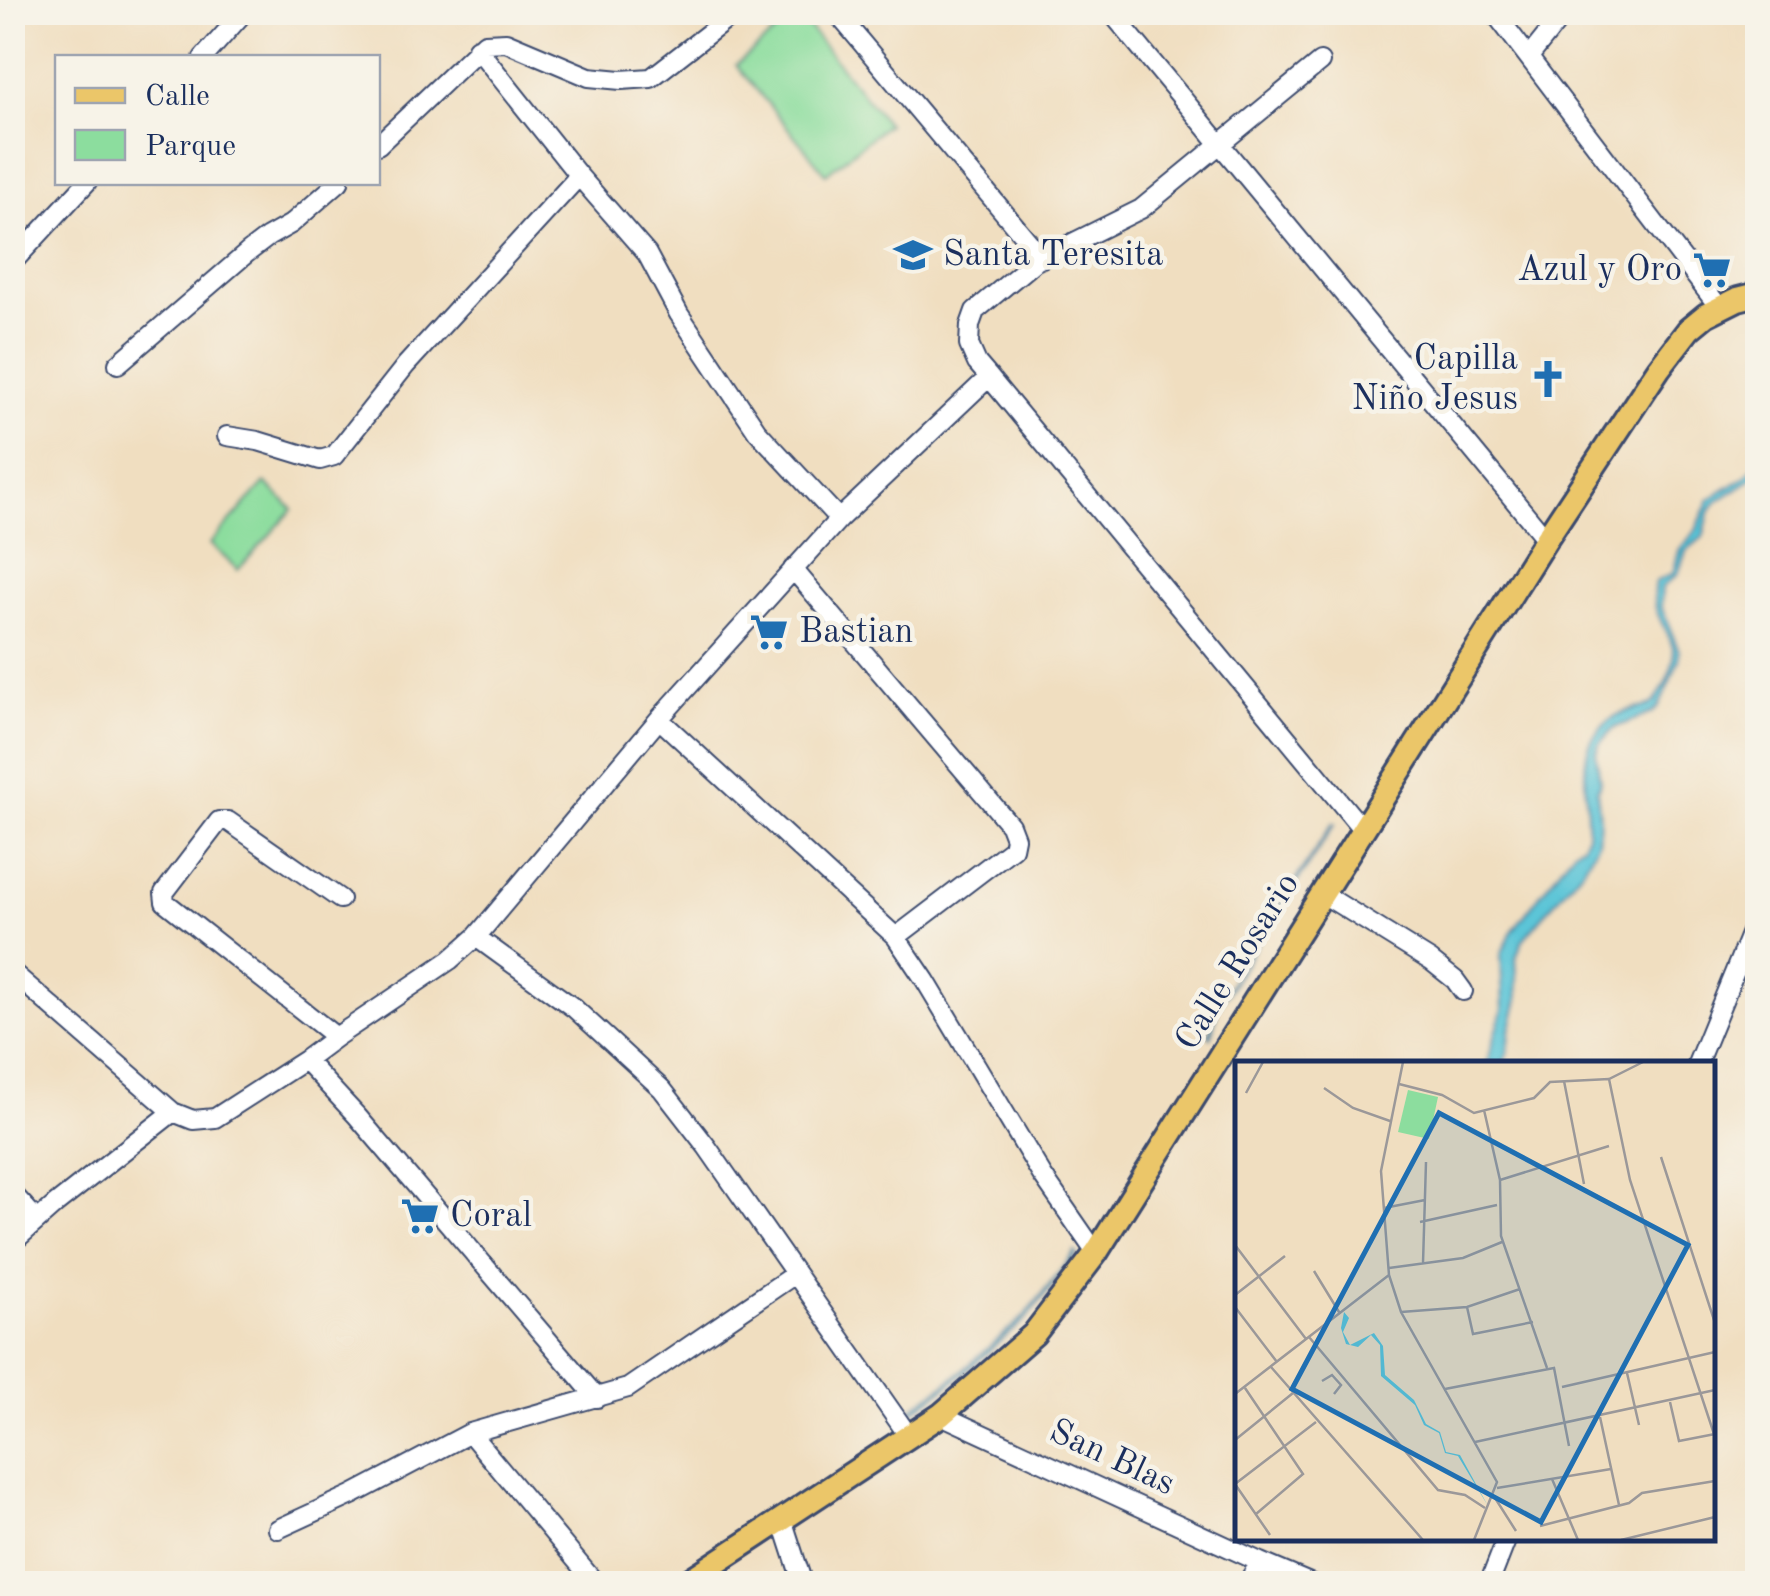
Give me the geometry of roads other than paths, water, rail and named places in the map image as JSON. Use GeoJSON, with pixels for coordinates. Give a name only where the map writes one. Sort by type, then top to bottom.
{"type":"FeatureCollection","features":[{"type":"Feature","properties":{"kind":"main road","name":"Calle Rosario"},"geometry":{"type":"LineString","coordinates":[[684,1584],[941,1414],[1034,1334],[1096,1253],[1546,539],[1673,348],[1688,329],[1718,307],[1758,294]]}},
{"type":"Feature","properties":{"kind":"street"},"geometry":{"type":"LineString","coordinates":[[206,55],[244,12]]}},
{"type":"Feature","properties":{"kind":"street"},"geometry":{"type":"LineString","coordinates":[[380,143],[485,43],[506,42],[589,76],[651,78],[736,12]]}},
{"type":"Feature","properties":{"kind":"street"},"geometry":{"type":"LineString","coordinates":[[836,12],[1042,258]]}},
{"type":"Feature","properties":{"kind":"street"},"geometry":{"type":"LineString","coordinates":[[1111,12],[1546,539]]}},
{"type":"Feature","properties":{"kind":"street"},"geometry":{"type":"LineString","coordinates":[[1494,12],[1718,307]]}},
{"type":"Feature","properties":{"kind":"street"},"geometry":{"type":"LineString","coordinates":[[1529,57],[1565,12]]}},
{"type":"Feature","properties":{"kind":"street"},"geometry":{"type":"LineString","coordinates":[[478,48],[579,176],[647,254],[680,314],[757,431],[838,519]]}},
{"type":"Feature","properties":{"kind":"street"},"geometry":{"type":"LineString","coordinates":[[1320,62],[1141,209],[1042,258],[974,311],[969,345],[989,378],[1363,830]]}},
{"type":"Feature","properties":{"kind":"street"},"geometry":{"type":"LineString","coordinates":[[227,436],[320,460],[334,456],[406,365],[579,176]]}},
{"type":"Feature","properties":{"kind":"street"},"geometry":{"type":"LineString","coordinates":[[12,263],[84,185]]}},
{"type":"Feature","properties":{"kind":"street"},"geometry":{"type":"LineString","coordinates":[[118,364],[247,253],[291,224],[336,185]]}},
{"type":"Feature","properties":{"kind":"street"},"geometry":{"type":"LineString","coordinates":[[12,972],[173,1112],[193,1120],[215,1118],[450,960],[476,937],[658,719],[838,519],[989,378]]}},
{"type":"Feature","properties":{"kind":"street"},"geometry":{"type":"LineString","coordinates":[[793,569],[1010,825],[1015,838],[1013,848],[896,937]]}},
{"type":"Feature","properties":{"kind":"street"},"geometry":{"type":"LineString","coordinates":[[658,719],[896,937],[1042,1175],[1096,1253]]}},
{"type":"Feature","properties":{"kind":"street"},"geometry":{"type":"LineString","coordinates":[[336,1036],[166,902],[164,893],[219,821],[228,820],[340,899]]}},
{"type":"Feature","properties":{"kind":"street"},"geometry":{"type":"LineString","coordinates":[[1322,894],[1431,961],[1456,980],[1463,991]]}},
{"type":"Feature","properties":{"kind":"street"},"geometry":{"type":"LineString","coordinates":[[1698,1061],[1758,916]]}},
{"type":"Feature","properties":{"kind":"street"},"geometry":{"type":"LineString","coordinates":[[476,937],[574,1008],[662,1088],[908,1435]]}},
{"type":"Feature","properties":{"kind":"street"},"geometry":{"type":"LineString","coordinates":[[305,1060],[597,1398]]}},
{"type":"Feature","properties":{"kind":"street"},"geometry":{"type":"LineString","coordinates":[[12,1243],[173,1112]]}},
{"type":"Feature","properties":{"kind":"street"},"geometry":{"type":"LineString","coordinates":[[12,1193],[37,1220]]}},
{"type":"Feature","properties":{"kind":"street"},"geometry":{"type":"LineString","coordinates":[[278,1530],[470,1433],[628,1388],[795,1274]]}},
{"type":"Feature","properties":{"kind":"street","name":"San Blas"},"geometry":{"type":"LineString","coordinates":[[941,1414],[1312,1584]]}},
{"type":"Feature","properties":{"kind":"street"},"geometry":{"type":"LineString","coordinates":[[470,1433],[596,1584]]}},
{"type":"Feature","properties":{"kind":"street"},"geometry":{"type":"LineString","coordinates":[[782,1518],[803,1584]]}},
{"type":"Feature","properties":{"kind":"street"},"geometry":{"type":"LineString","coordinates":[[1489,1584],[1507,1541]]}},
{"type":"Feature","properties":{"kind":"street"},"geometry":{"type":"LineString","coordinates":[[1247,1584],[1260,1562]]}},
{"type":"Feature","properties":{"kind":"water"},"geometry":{"type":"Polygon","coordinates":[[[1757,464],[1756,476],[1710,510],[1703,537],[1686,551],[1678,574],[1662,587],[1661,606],[1679,651],[1679,661],[1659,707],[1614,728],[1599,744],[1598,842],[1585,866],[1522,941],[1516,958],[1518,1000],[1508,1054],[1504,1061],[1488,1061],[1503,1009],[1501,955],[1511,933],[1587,834],[1585,770],[1591,742],[1610,719],[1653,703],[1670,672],[1674,653],[1655,606],[1655,582],[1673,573],[1679,551],[1696,530],[1710,499],[1745,477],[1757,464]]]}},
{"type":"Feature","properties":{"kind":"water"},"geometry":{"type":"Polygon","coordinates":[[[1333,823],[1218,1008],[1211,1037],[1216,1008],[1333,823]]]}},
{"type":"Feature","properties":{"kind":"water"},"geometry":{"type":"Polygon","coordinates":[[[1075,1252],[1027,1318],[956,1380],[910,1410],[1025,1316],[1075,1252]]]}},
{"type":"Feature","properties":{"kind":"place","name":"Santa Teresita"},"geometry":{"type":"Point","coordinates":[913,255]}},
{"type":"Feature","properties":{"kind":"place","name":"Azul y Oro"},"geometry":{"type":"Point","coordinates":[1712,270]}},
{"type":"Feature","properties":{"kind":"place","name":"Capilla Niño Jesus"},"geometry":{"type":"Point","coordinates":[1548,379]}},
{"type":"Feature","properties":{"kind":"place","name":"Bastian"},"geometry":{"type":"Point","coordinates":[769,632]}},
{"type":"Feature","properties":{"kind":"place","name":"Coral"},"geometry":{"type":"Point","coordinates":[420,1216]}}]}
